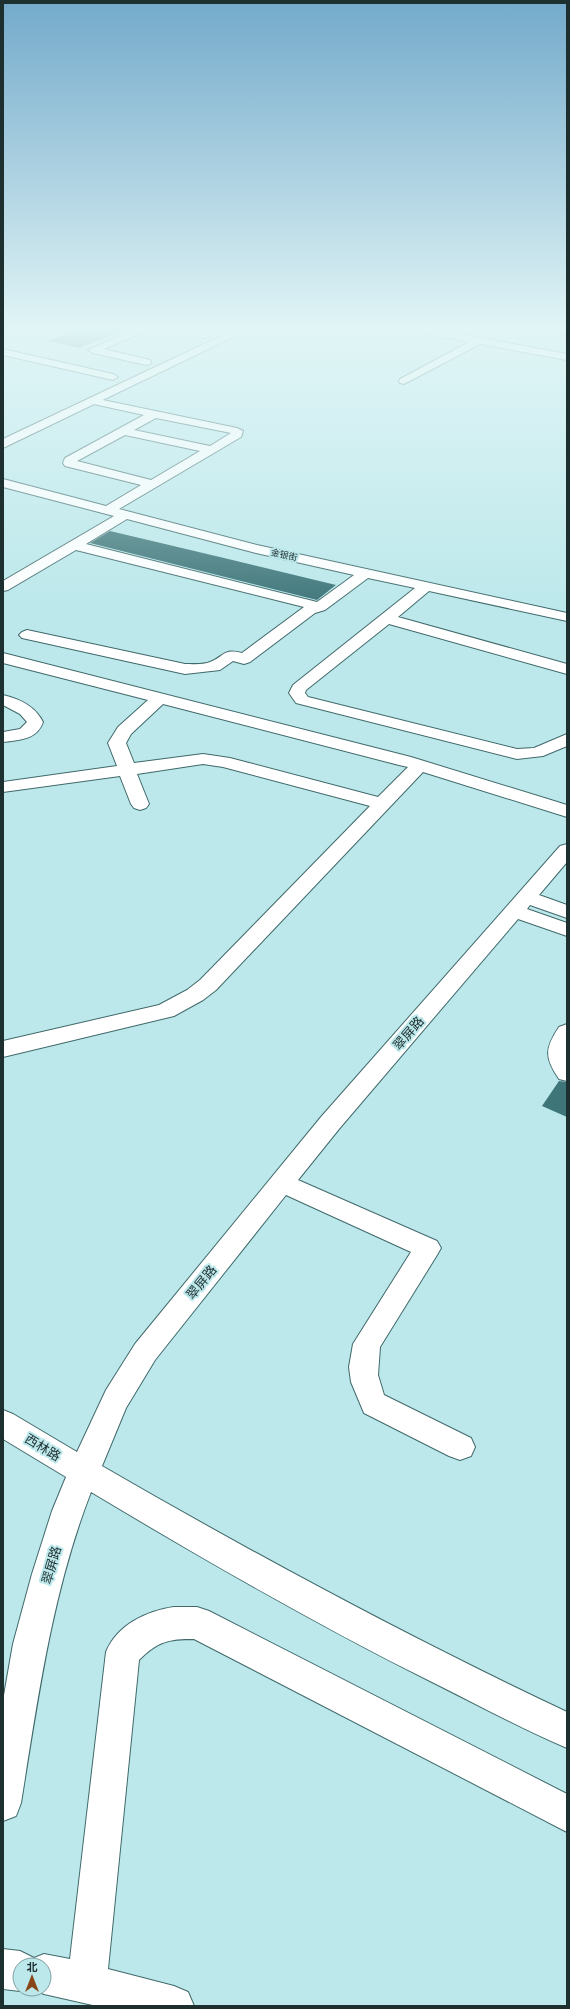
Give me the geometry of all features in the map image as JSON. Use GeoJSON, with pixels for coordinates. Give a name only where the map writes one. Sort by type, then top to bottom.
{"type":"FeatureCollection","features":[{"type":"Feature","properties":{"kind":"street"},"geometry":{"type":"LineString","coordinates":[[3,444],[52,421]]}},
{"type":"Feature","properties":{"kind":"street"},"geometry":{"type":"LineString","coordinates":[[141,421],[69,461],[69,463],[152,484]]}},
{"type":"Feature","properties":{"kind":"street"},"geometry":{"type":"LineString","coordinates":[[106,511],[237,435],[236,431],[187,421]]}},
{"type":"Feature","properties":{"kind":"street"},"geometry":{"type":"LineString","coordinates":[[122,431],[212,450]]}},
{"type":"Feature","properties":{"kind":"street","name":"金银街"},"geometry":{"type":"LineString","coordinates":[[3,483],[124,516],[256,548],[567,617]]}},
{"type":"Feature","properties":{"kind":"street"},"geometry":{"type":"LineString","coordinates":[[3,587],[124,516]]}},
{"type":"Feature","properties":{"kind":"street"},"geometry":{"type":"LineString","coordinates":[[74,544],[320,607]]}},
{"type":"Feature","properties":{"kind":"street"},"geometry":{"type":"LineString","coordinates":[[27,635],[185,669],[214,667],[231,655],[244,659],[310,610],[320,607],[365,573]]}},
{"type":"Feature","properties":{"kind":"street"},"geometry":{"type":"LineString","coordinates":[[427,586],[299,688],[297,693],[302,700],[517,754],[537,753],[567,739]]}},
{"type":"Feature","properties":{"kind":"street"},"geometry":{"type":"LineString","coordinates":[[386,618],[567,669]]}},
{"type":"Feature","properties":{"kind":"street"},"geometry":{"type":"LineString","coordinates":[[3,658],[419,766],[567,811]]}},
{"type":"Feature","properties":{"kind":"street"},"geometry":{"type":"LineString","coordinates":[[140,804],[117,744],[118,739],[124,730],[160,698]]}},
{"type":"Feature","properties":{"kind":"street"},"geometry":{"type":"LineString","coordinates":[[3,700],[24,709],[35,722],[33,728],[23,734],[3,737]]}},
{"type":"Feature","properties":{"kind":"street"},"geometry":{"type":"LineString","coordinates":[[3,787],[194,759],[214,760],[382,804]]}},
{"type":"Feature","properties":{"kind":"street"},"geometry":{"type":"LineString","coordinates":[[3,1049],[166,1011],[196,995],[208,985],[419,766]]}},
{"type":"Feature","properties":{"kind":"street","name":"翠屏路"},"geometry":{"type":"LineString","coordinates":[[3,1803],[16,1720],[32,1637],[50,1567],[68,1511],[113,1405],[145,1352],[330,1123],[567,850]]}},
{"type":"Feature","properties":{"kind":"street"},"geometry":{"type":"LineString","coordinates":[[520,904],[567,912]]}},
{"type":"Feature","properties":{"kind":"street"},"geometry":{"type":"LineString","coordinates":[[520,904],[567,930]]}},
{"type":"Feature","properties":{"kind":"street"},"geometry":{"type":"LineString","coordinates":[[567,1032],[561,1040],[558,1052],[562,1067],[567,1073]]}},
{"type":"Feature","properties":{"kind":"street"},"geometry":{"type":"LineString","coordinates":[[282,1183],[428,1248],[367,1344],[363,1358],[363,1372],[368,1394],[374,1404],[460,1447]]}},
{"type":"Feature","properties":{"kind":"street","name":"西林路"},"geometry":{"type":"LineString","coordinates":[[3,1423],[183,1531],[305,1598],[408,1652],[567,1730]]}},
{"type":"Feature","properties":{"kind":"street"},"geometry":{"type":"LineString","coordinates":[[87,1983],[122,1652],[136,1638],[153,1628],[171,1622],[197,1623],[567,1814]]}},
{"type":"Feature","properties":{"kind":"street"},"geometry":{"type":"LineString","coordinates":[[52,1976],[87,1983],[174,2006]]}},
{"type":"Feature","properties":{"kind":"building"},"geometry":{"type":"Polygon","coordinates":[[[110,531],[336,585],[317,600],[90,543],[110,531]]]}},
{"type":"Feature","properties":{"kind":"building"},"geometry":{"type":"Polygon","coordinates":[[[559,1081],[567,1082],[567,1117],[542,1106],[559,1081]]]}}]}
